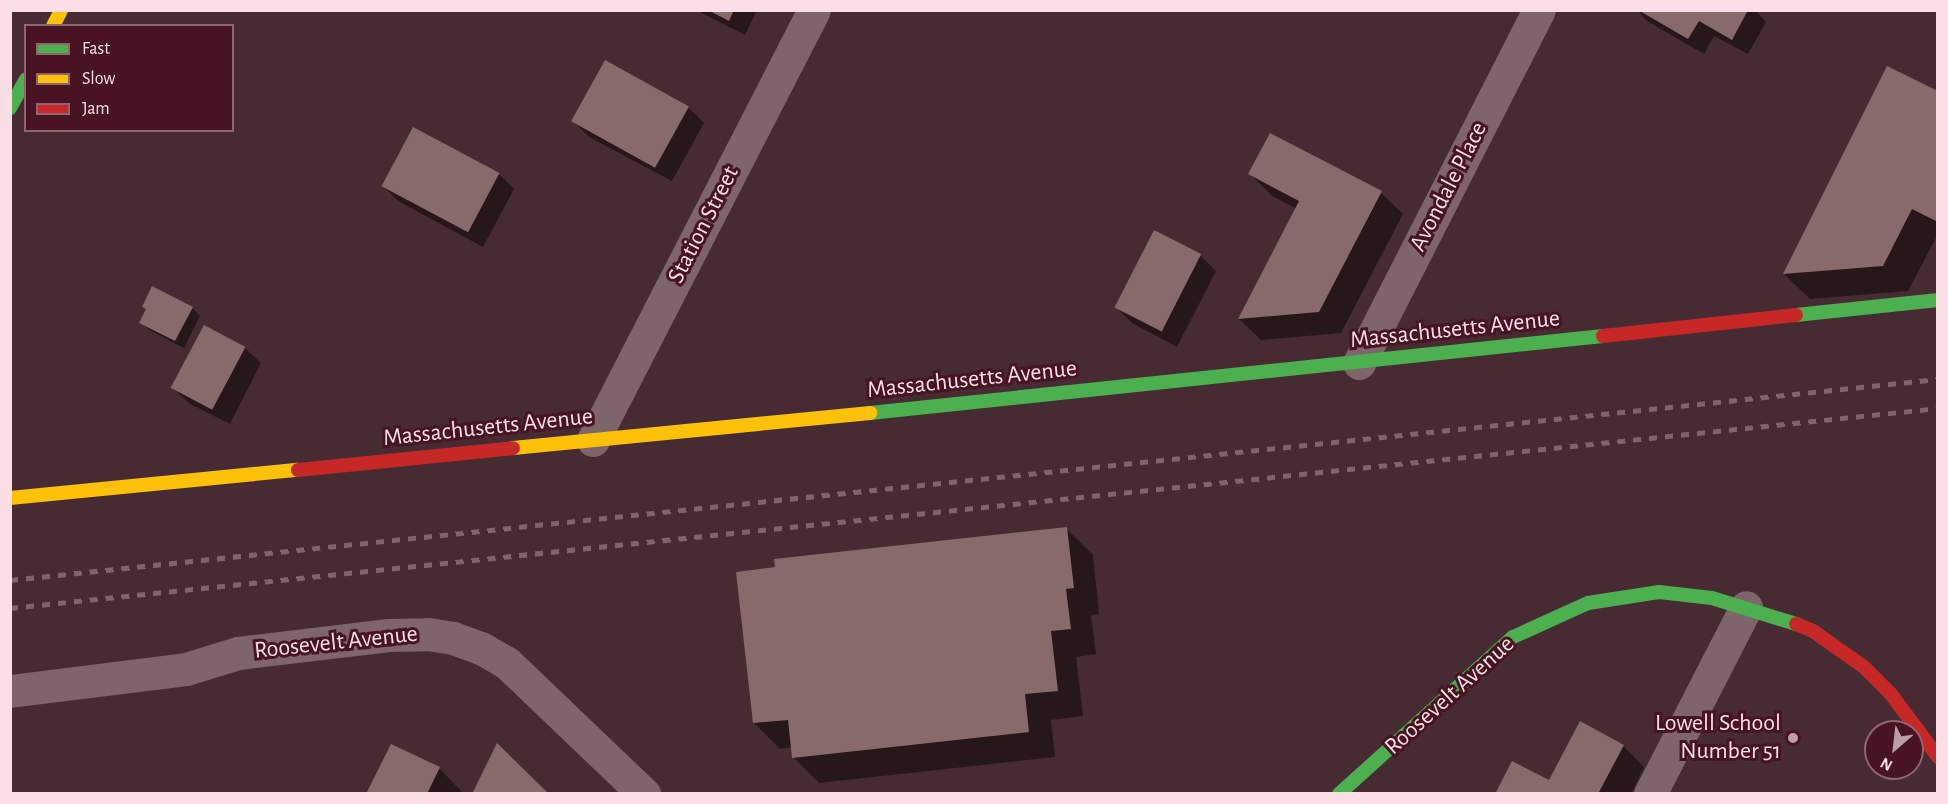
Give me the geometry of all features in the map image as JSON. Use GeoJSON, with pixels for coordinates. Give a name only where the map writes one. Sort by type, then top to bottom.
{"type":"FeatureCollection","features":[{"type":"Feature","properties":{"kind":"street"},"geometry":{"type":"LineString","coordinates":[[54,24],[61,10]]}},
{"type":"Feature","properties":{"kind":"street","name":"Station Street"},"geometry":{"type":"LineString","coordinates":[[593,440],[814,10]]}},
{"type":"Feature","properties":{"kind":"street","name":"Avondale Place"},"geometry":{"type":"LineString","coordinates":[[1359,363],[1539,10]]}},
{"type":"Feature","properties":{"kind":"street"},"geometry":{"type":"LineString","coordinates":[[10,108],[24,83]]}},
{"type":"Feature","properties":{"kind":"street","name":"Massachusetts Avenue"},"geometry":{"type":"LineString","coordinates":[[10,498],[1359,363],[1938,300]]}},
{"type":"Feature","properties":{"kind":"street","name":"Roosevelt Avenue"},"geometry":{"type":"LineString","coordinates":[[1339,794],[1387,753],[1495,651],[1534,626],[1588,603],[1659,592],[1713,598],[1813,631],[1838,647],[1890,693],[1938,757]]}},
{"type":"Feature","properties":{"kind":"street"},"geometry":{"type":"LineString","coordinates":[[1650,794],[1746,607]]}},
{"type":"Feature","properties":{"kind":"street","name":"Roosevelt Avenue"},"geometry":{"type":"LineString","coordinates":[[10,691],[186,669],[238,653],[389,635],[428,634],[462,641],[498,658],[526,679],[603,757],[644,794]]}},
{"type":"Feature","properties":{"kind":"building"},"geometry":{"type":"Polygon","coordinates":[[[708,10],[734,10],[729,21],[708,10]]]}},
{"type":"Feature","properties":{"kind":"building"},"geometry":{"type":"Polygon","coordinates":[[[1638,10],[1748,10],[1732,40],[1699,21],[1688,39],[1638,10]]]}},
{"type":"Feature","properties":{"kind":"building"},"geometry":{"type":"Polygon","coordinates":[[[605,60],[689,107],[655,168],[571,121],[605,60]]]}},
{"type":"Feature","properties":{"kind":"building"},"geometry":{"type":"Polygon","coordinates":[[[1887,66],[1938,91],[1938,222],[1912,209],[1883,266],[1783,274],[1887,66]]]}},
{"type":"Feature","properties":{"kind":"building"},"geometry":{"type":"Polygon","coordinates":[[[413,127],[500,173],[468,232],[382,186],[413,127]]]}},
{"type":"Feature","properties":{"kind":"building"},"geometry":{"type":"Polygon","coordinates":[[[1270,133],[1382,191],[1319,312],[1238,319],[1299,201],[1248,174],[1270,133]]]}},
{"type":"Feature","properties":{"kind":"building"},"geometry":{"type":"Polygon","coordinates":[[[1154,230],[1201,254],[1162,332],[1115,308],[1154,230]]]}},
{"type":"Feature","properties":{"kind":"building"},"geometry":{"type":"Polygon","coordinates":[[[152,286],[193,307],[175,341],[139,323],[146,309],[142,307],[152,286]]]}},
{"type":"Feature","properties":{"kind":"building"},"geometry":{"type":"Polygon","coordinates":[[[204,325],[245,347],[212,410],[171,388],[204,325]]]}},
{"type":"Feature","properties":{"kind":"building"},"geometry":{"type":"Polygon","coordinates":[[[1067,527],[1074,588],[1066,589],[1071,629],[1051,631],[1058,691],[1025,694],[1029,732],[792,758],[788,720],[753,723],[736,572],[775,567],[774,559],[1067,527]]]}},
{"type":"Feature","properties":{"kind":"building"},"geometry":{"type":"Polygon","coordinates":[[[1580,721],[1624,745],[1598,794],[1495,794],[1512,761],[1549,780],[1580,721]]]}},
{"type":"Feature","properties":{"kind":"building"},"geometry":{"type":"Polygon","coordinates":[[[497,743],[549,794],[472,794],[497,743]]]}},
{"type":"Feature","properties":{"kind":"building"},"geometry":{"type":"Polygon","coordinates":[[[391,744],[440,767],[427,794],[366,794],[391,744]]]}},
{"type":"Feature","properties":{"kind":"railway"},"geometry":{"type":"LineString","coordinates":[[10,580],[1938,379]]}},
{"type":"Feature","properties":{"kind":"railway"},"geometry":{"type":"LineString","coordinates":[[10,608],[1938,408]]}},
{"type":"Feature","properties":{"kind":"traffic: fast"},"geometry":{"type":"LineString","coordinates":[[10,108],[24,83]]}},
{"type":"Feature","properties":{"kind":"traffic: fast"},"geometry":{"type":"LineString","coordinates":[[1796,315],[1938,300]]}},
{"type":"Feature","properties":{"kind":"traffic: fast"},"geometry":{"type":"LineString","coordinates":[[870,413],[1603,336]]}},
{"type":"Feature","properties":{"kind":"traffic: fast"},"geometry":{"type":"LineString","coordinates":[[1339,794],[1513,637],[1588,603],[1659,592],[1712,598],[1796,624]]}},
{"type":"Feature","properties":{"kind":"traffic: slow"},"geometry":{"type":"LineString","coordinates":[[54,24],[61,10]]}},
{"type":"Feature","properties":{"kind":"traffic: slow"},"geometry":{"type":"LineString","coordinates":[[513,448],[870,413]]}},
{"type":"Feature","properties":{"kind":"traffic: slow"},"geometry":{"type":"LineString","coordinates":[[10,498],[298,470]]}},
{"type":"Feature","properties":{"kind":"traffic: jam"},"geometry":{"type":"LineString","coordinates":[[1603,336],[1796,315]]}},
{"type":"Feature","properties":{"kind":"traffic: jam"},"geometry":{"type":"LineString","coordinates":[[298,470],[513,448]]}},
{"type":"Feature","properties":{"kind":"traffic: jam"},"geometry":{"type":"LineString","coordinates":[[1796,624],[1813,631],[1864,667],[1890,693],[1938,757]]}},
{"type":"Feature","properties":{"kind":"place","name":"Lowell School Number 51"},"geometry":{"type":"Point","coordinates":[1793,738]}}]}
